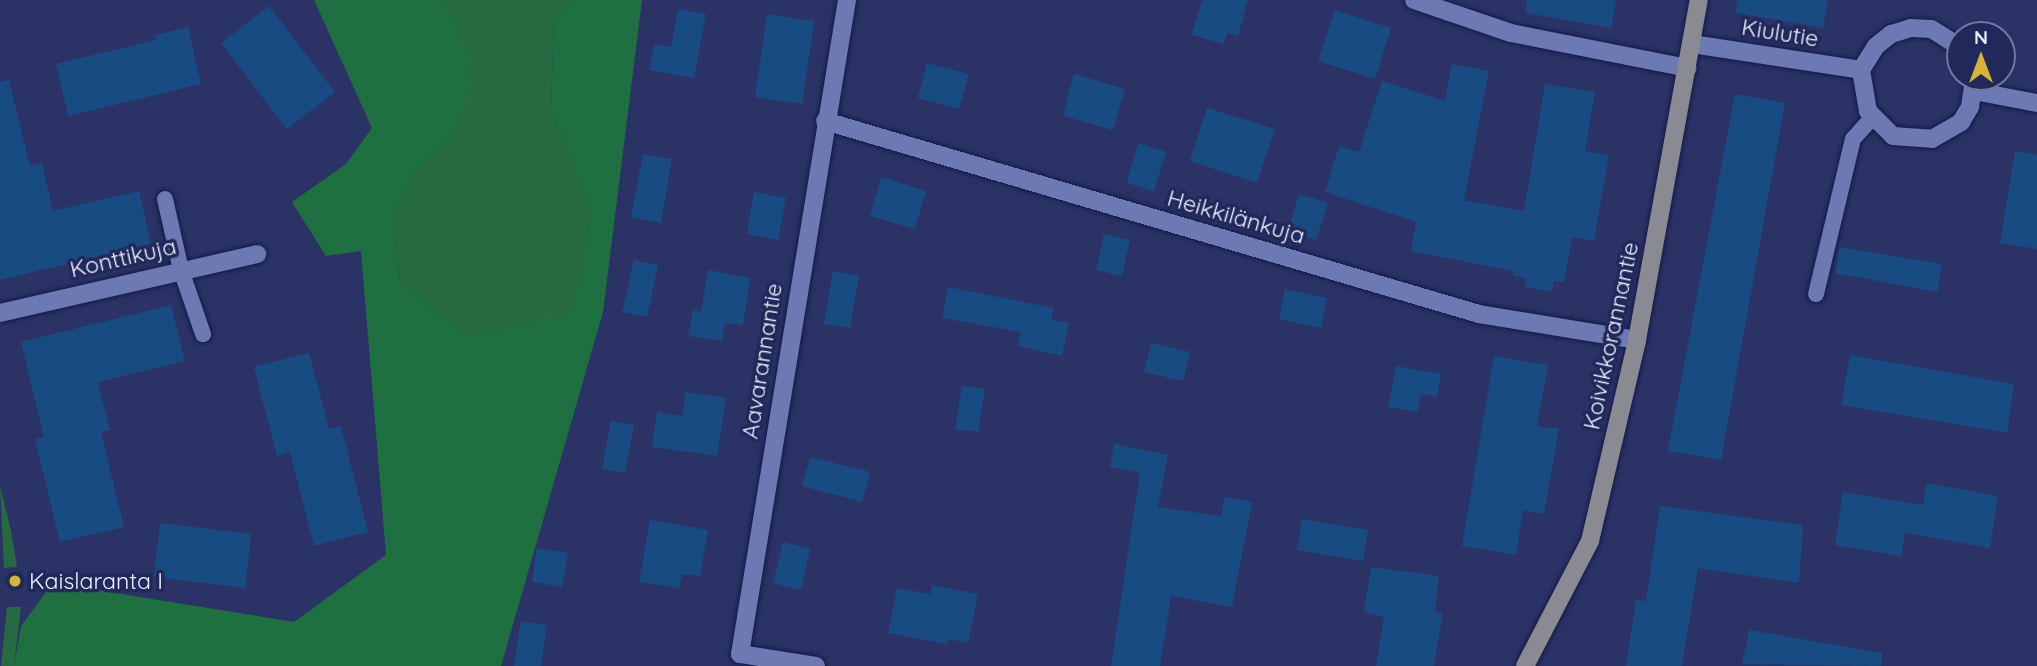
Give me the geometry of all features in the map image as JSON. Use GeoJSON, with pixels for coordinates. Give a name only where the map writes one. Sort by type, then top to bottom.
{"type":"FeatureCollection","features":[{"type":"Feature","properties":{"kind":"street","name":"Aavarannantie"},"geometry":{"type":"LineString","coordinates":[[816,666],[738,660],[847,0]]}},
{"type":"Feature","properties":{"kind":"street"},"geometry":{"type":"LineString","coordinates":[[1414,0],[1511,33],[1688,68]]}},
{"type":"Feature","properties":{"kind":"street","name":"Koivikkorannantie"},"geometry":{"type":"LineString","coordinates":[[1525,666],[1590,541],[1637,340],[1699,0]]}},
{"type":"Feature","properties":{"kind":"street"},"geometry":{"type":"LineString","coordinates":[[1946,38],[1931,29],[1911,28],[1891,34],[1876,46],[1861,70],[1863,98],[1872,118],[1893,136],[1932,139],[1961,122],[1972,91]]}},
{"type":"Feature","properties":{"kind":"street","name":"Kiulutie"},"geometry":{"type":"LineString","coordinates":[[1692,44],[1861,70]]}},
{"type":"Feature","properties":{"kind":"street"},"geometry":{"type":"LineString","coordinates":[[1997,91],[2037,103]]}},
{"type":"Feature","properties":{"kind":"street","name":"Heikkilänkuja"},"geometry":{"type":"LineString","coordinates":[[825,121],[1479,314],[1637,340]]}},
{"type":"Feature","properties":{"kind":"street","name":"Konttikuja"},"geometry":{"type":"LineString","coordinates":[[0,313],[257,254]]}},
{"type":"Feature","properties":{"kind":"lane"},"geometry":{"type":"LineString","coordinates":[[1816,294],[1853,139],[1872,118]]}},
{"type":"Feature","properties":{"kind":"lane"},"geometry":{"type":"LineString","coordinates":[[165,199],[181,270],[203,334]]}},
{"type":"Feature","properties":{"kind":"green space"},"geometry":{"type":"Polygon","coordinates":[[[314,0],[443,0],[457,20],[472,85],[452,135],[416,170],[393,220],[400,282],[469,336],[570,313],[591,214],[551,110],[554,15],[574,0],[642,0],[603,312],[501,666],[14,666],[21,626],[53,583],[294,622],[386,555],[361,251],[326,256],[292,202],[346,164],[372,128],[314,0]]]}},
{"type":"Feature","properties":{"kind":"green space"},"geometry":{"type":"Polygon","coordinates":[[[443,0],[574,0],[554,15],[551,110],[591,214],[570,314],[469,336],[400,282],[393,220],[416,170],[452,135],[457,20],[443,0]]]}},
{"type":"Feature","properties":{"kind":"green space"},"geometry":{"type":"Polygon","coordinates":[[[0,485],[11,531],[17,567],[4,568],[0,485]]]}},
{"type":"Feature","properties":{"kind":"green space"},"geometry":{"type":"Polygon","coordinates":[[[7,607],[21,607],[14,666],[1,666],[7,607]]]}},
{"type":"Feature","properties":{"kind":"building"},"geometry":{"type":"Polygon","coordinates":[[[1202,0],[1248,0],[1238,36],[1227,33],[1224,44],[1192,35],[1202,0]]]}},
{"type":"Feature","properties":{"kind":"building"},"geometry":{"type":"Polygon","coordinates":[[[1527,0],[1616,0],[1611,28],[1526,13],[1527,0]]]}},
{"type":"Feature","properties":{"kind":"building"},"geometry":{"type":"Polygon","coordinates":[[[1737,0],[1828,0],[1823,28],[1736,13],[1737,0]]]}},
{"type":"Feature","properties":{"kind":"building"},"geometry":{"type":"Polygon","coordinates":[[[269,6],[335,92],[287,129],[221,43],[269,6]]]}},
{"type":"Feature","properties":{"kind":"building"},"geometry":{"type":"Polygon","coordinates":[[[678,9],[706,14],[694,78],[649,70],[654,44],[671,47],[678,9]]]}},
{"type":"Feature","properties":{"kind":"building"},"geometry":{"type":"Polygon","coordinates":[[[1335,10],[1391,28],[1375,79],[1318,61],[1335,10]]]}},
{"type":"Feature","properties":{"kind":"building"},"geometry":{"type":"Polygon","coordinates":[[[767,14],[814,21],[802,104],[755,97],[767,14]]]}},
{"type":"Feature","properties":{"kind":"building"},"geometry":{"type":"Polygon","coordinates":[[[188,27],[201,84],[68,116],[56,64],[156,40],[156,35],[188,27]]]}},
{"type":"Feature","properties":{"kind":"building"},"geometry":{"type":"Polygon","coordinates":[[[927,63],[969,74],[959,109],[918,98],[927,63]]]}},
{"type":"Feature","properties":{"kind":"building"},"geometry":{"type":"Polygon","coordinates":[[[1452,64],[1489,71],[1464,200],[1524,211],[1545,84],[1595,92],[1585,151],[1609,155],[1594,241],[1572,237],[1564,282],[1554,281],[1552,292],[1525,287],[1526,278],[1513,276],[1513,271],[1411,251],[1416,222],[1325,192],[1339,146],[1359,152],[1382,81],[1445,101],[1452,64]]]}},
{"type":"Feature","properties":{"kind":"building"},"geometry":{"type":"Polygon","coordinates":[[[1074,74],[1125,89],[1113,130],[1063,116],[1074,74]]]}},
{"type":"Feature","properties":{"kind":"building"},"geometry":{"type":"Polygon","coordinates":[[[9,80],[30,166],[42,163],[53,211],[139,191],[151,244],[0,280],[0,82],[9,80]]]}},
{"type":"Feature","properties":{"kind":"building"},"geometry":{"type":"Polygon","coordinates":[[[1735,94],[1785,103],[1721,460],[1668,451],[1735,94]]]}},
{"type":"Feature","properties":{"kind":"building"},"geometry":{"type":"Polygon","coordinates":[[[1207,108],[1275,129],[1257,183],[1190,161],[1207,108]]]}},
{"type":"Feature","properties":{"kind":"building"},"geometry":{"type":"Polygon","coordinates":[[[1138,143],[1166,152],[1154,191],[1127,183],[1138,143]]]}},
{"type":"Feature","properties":{"kind":"building"},"geometry":{"type":"Polygon","coordinates":[[[2015,151],[2037,155],[2037,249],[2000,243],[2015,151]]]}},
{"type":"Feature","properties":{"kind":"building"},"geometry":{"type":"Polygon","coordinates":[[[643,154],[672,159],[661,223],[631,217],[643,154]]]}},
{"type":"Feature","properties":{"kind":"building"},"geometry":{"type":"Polygon","coordinates":[[[881,177],[926,191],[915,229],[870,216],[881,177]]]}},
{"type":"Feature","properties":{"kind":"building"},"geometry":{"type":"Polygon","coordinates":[[[754,192],[786,198],[778,240],[747,234],[754,192]]]}},
{"type":"Feature","properties":{"kind":"building"},"geometry":{"type":"Polygon","coordinates":[[[1299,194],[1328,203],[1316,240],[1288,231],[1299,194]]]}},
{"type":"Feature","properties":{"kind":"building"},"geometry":{"type":"Polygon","coordinates":[[[1104,234],[1130,240],[1122,276],[1096,270],[1104,234]]]}},
{"type":"Feature","properties":{"kind":"building"},"geometry":{"type":"Polygon","coordinates":[[[1839,247],[1942,264],[1937,292],[1835,273],[1839,247]]]}},
{"type":"Feature","properties":{"kind":"building"},"geometry":{"type":"Polygon","coordinates":[[[634,260],[658,265],[647,317],[622,312],[634,260]]]}},
{"type":"Feature","properties":{"kind":"building"},"geometry":{"type":"Polygon","coordinates":[[[708,270],[750,278],[743,325],[725,323],[722,341],[688,336],[693,310],[701,312],[708,270]]]}},
{"type":"Feature","properties":{"kind":"building"},"geometry":{"type":"Polygon","coordinates":[[[833,271],[859,276],[850,328],[824,324],[833,271]]]}},
{"type":"Feature","properties":{"kind":"building"},"geometry":{"type":"Polygon","coordinates":[[[948,287],[1054,308],[1051,320],[1069,323],[1062,356],[1018,346],[1021,332],[942,318],[948,287]]]}},
{"type":"Feature","properties":{"kind":"building"},"geometry":{"type":"Polygon","coordinates":[[[1285,289],[1327,298],[1321,328],[1279,319],[1285,289]]]}},
{"type":"Feature","properties":{"kind":"building"},"geometry":{"type":"Polygon","coordinates":[[[171,305],[185,361],[98,382],[110,430],[101,432],[124,527],[60,542],[35,439],[44,437],[21,342],[171,305]]]}},
{"type":"Feature","properties":{"kind":"building"},"geometry":{"type":"Polygon","coordinates":[[[1151,343],[1190,352],[1183,381],[1144,372],[1151,343]]]}},
{"type":"Feature","properties":{"kind":"building"},"geometry":{"type":"Polygon","coordinates":[[[309,353],[329,429],[341,426],[368,532],[314,546],[290,452],[277,456],[254,367],[309,353]]]}},
{"type":"Feature","properties":{"kind":"building"},"geometry":{"type":"Polygon","coordinates":[[[1850,355],[2014,384],[2007,433],[1841,405],[1850,355]]]}},
{"type":"Feature","properties":{"kind":"building"},"geometry":{"type":"Polygon","coordinates":[[[1494,356],[1548,365],[1537,426],[1559,429],[1544,514],[1523,510],[1516,555],[1462,546],[1494,356]]]}},
{"type":"Feature","properties":{"kind":"building"},"geometry":{"type":"Polygon","coordinates":[[[1396,366],[1441,374],[1437,397],[1421,394],[1417,412],[1388,407],[1396,366]]]}},
{"type":"Feature","properties":{"kind":"building"},"geometry":{"type":"Polygon","coordinates":[[[962,386],[985,389],[978,432],[955,429],[962,386]]]}},
{"type":"Feature","properties":{"kind":"building"},"geometry":{"type":"Polygon","coordinates":[[[686,392],[726,398],[717,456],[652,447],[657,412],[682,416],[686,392]]]}},
{"type":"Feature","properties":{"kind":"building"},"geometry":{"type":"Polygon","coordinates":[[[611,421],[634,425],[625,473],[602,469],[611,421]]]}},
{"type":"Feature","properties":{"kind":"building"},"geometry":{"type":"Polygon","coordinates":[[[1114,444],[1168,455],[1158,507],[1221,516],[1225,497],[1252,502],[1232,607],[1171,596],[1160,666],[1111,666],[1140,473],[1110,467],[1114,444]]]}},
{"type":"Feature","properties":{"kind":"building"},"geometry":{"type":"Polygon","coordinates":[[[810,457],[870,472],[862,502],[802,486],[810,457]]]}},
{"type":"Feature","properties":{"kind":"building"},"geometry":{"type":"Polygon","coordinates":[[[1927,483],[1998,496],[1990,548],[1905,533],[1901,556],[1835,545],[1843,492],[1923,505],[1927,483]]]}},
{"type":"Feature","properties":{"kind":"building"},"geometry":{"type":"Polygon","coordinates":[[[1660,506],[1803,525],[1799,583],[1698,568],[1682,666],[1626,666],[1636,600],[1646,601],[1660,506]]]}},
{"type":"Feature","properties":{"kind":"building"},"geometry":{"type":"Polygon","coordinates":[[[1302,519],[1368,530],[1363,561],[1297,550],[1302,519]]]}},
{"type":"Feature","properties":{"kind":"building"},"geometry":{"type":"Polygon","coordinates":[[[650,520],[708,530],[700,576],[682,574],[679,588],[639,582],[650,520]]]}},
{"type":"Feature","properties":{"kind":"building"},"geometry":{"type":"Polygon","coordinates":[[[160,523],[251,534],[245,588],[154,577],[160,523]]]}},
{"type":"Feature","properties":{"kind":"building"},"geometry":{"type":"Polygon","coordinates":[[[783,542],[810,549],[801,590],[773,583],[783,542]]]}},
{"type":"Feature","properties":{"kind":"building"},"geometry":{"type":"Polygon","coordinates":[[[537,548],[568,553],[562,587],[532,582],[537,548]]]}},
{"type":"Feature","properties":{"kind":"building"},"geometry":{"type":"Polygon","coordinates":[[[1371,567],[1439,576],[1435,611],[1443,613],[1434,666],[1376,666],[1384,617],[1364,612],[1371,567]]]}},
{"type":"Feature","properties":{"kind":"building"},"geometry":{"type":"Polygon","coordinates":[[[932,585],[978,594],[968,643],[948,639],[947,644],[888,633],[897,588],[930,594],[932,585]]]}},
{"type":"Feature","properties":{"kind":"building"},"geometry":{"type":"Polygon","coordinates":[[[521,621],[547,625],[541,666],[514,666],[521,621]]]}},
{"type":"Feature","properties":{"kind":"building"},"geometry":{"type":"Polygon","coordinates":[[[1749,630],[1882,653],[1881,666],[1742,664],[1749,630]]]}},
{"type":"Feature","properties":{"kind":"place","name":"Kaislaranta I"},"geometry":{"type":"Point","coordinates":[15,581]}}]}
